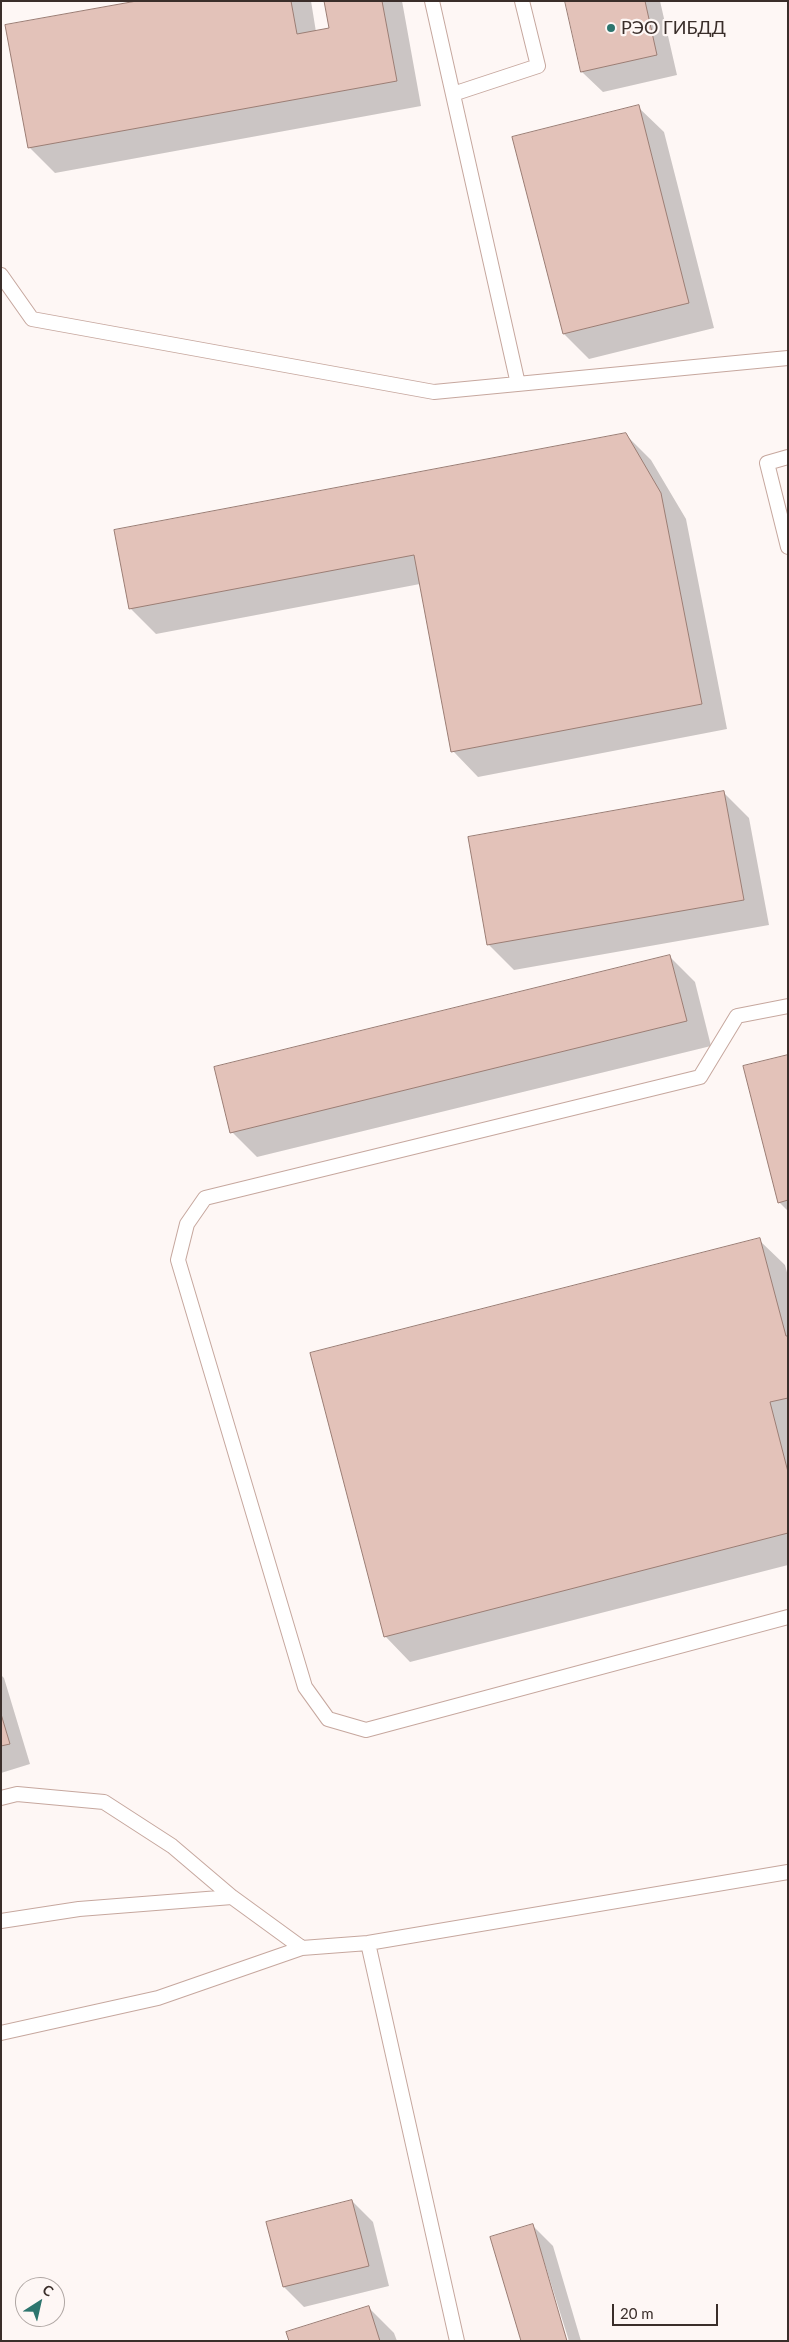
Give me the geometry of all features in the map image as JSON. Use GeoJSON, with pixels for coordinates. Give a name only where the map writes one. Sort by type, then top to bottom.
{"type":"FeatureCollection","features":[{"type":"Feature","properties":{"kind":"lane"},"geometry":{"type":"LineString","coordinates":[[432,1],[518,384]]}},
{"type":"Feature","properties":{"kind":"lane"},"geometry":{"type":"LineString","coordinates":[[452,94],[538,66],[522,1]]}},
{"type":"Feature","properties":{"kind":"lane"},"geometry":{"type":"LineString","coordinates":[[1,275],[32,319],[434,392],[788,358]]}},
{"type":"Feature","properties":{"kind":"lane"},"geometry":{"type":"LineString","coordinates":[[788,458],[767,463],[788,547]]}},
{"type":"Feature","properties":{"kind":"lane"},"geometry":{"type":"LineString","coordinates":[[788,1006],[737,1016],[700,1077],[204,1198],[187,1224],[178,1260],[305,1687],[328,1719],[366,1730],[788,1617]]}},
{"type":"Feature","properties":{"kind":"lane"},"geometry":{"type":"LineString","coordinates":[[1,1798],[17,1794],[104,1802],[172,1846],[232,1897],[302,1948]]}},
{"type":"Feature","properties":{"kind":"lane"},"geometry":{"type":"LineString","coordinates":[[1,2033],[158,1998],[302,1948],[368,1944],[788,1872]]}},
{"type":"Feature","properties":{"kind":"lane"},"geometry":{"type":"LineString","coordinates":[[1,1921],[79,1909],[232,1897]]}},
{"type":"Feature","properties":{"kind":"lane"},"geometry":{"type":"LineString","coordinates":[[368,1944],[458,2341]]}},
{"type":"Feature","properties":{"kind":"building"},"geometry":{"type":"Polygon","coordinates":[[[137,1],[291,1],[297,34],[329,28],[324,1],[382,1],[397,81],[28,148],[5,25],[137,1]]]}},
{"type":"Feature","properties":{"kind":"building","name":"РЭО ГИБДД"},"geometry":{"type":"Polygon","coordinates":[[[565,1],[645,1],[657,55],[581,72],[565,1]]]}},
{"type":"Feature","properties":{"kind":"building"},"geometry":{"type":"Polygon","coordinates":[[[639,105],[689,303],[563,334],[512,137],[639,105]]]}},
{"type":"Feature","properties":{"kind":"building"},"geometry":{"type":"Polygon","coordinates":[[[626,433],[661,493],[702,704],[451,752],[414,555],[129,609],[114,530],[626,433]]]}},
{"type":"Feature","properties":{"kind":"building"},"geometry":{"type":"Polygon","coordinates":[[[724,791],[744,900],[487,945],[468,837],[724,791]]]}},
{"type":"Feature","properties":{"kind":"building"},"geometry":{"type":"Polygon","coordinates":[[[670,955],[687,1021],[230,1133],[214,1067],[670,955]]]}},
{"type":"Feature","properties":{"kind":"building"},"geometry":{"type":"Polygon","coordinates":[[[788,1055],[788,1200],[778,1203],[743,1066],[788,1055]]]}},
{"type":"Feature","properties":{"kind":"building"},"geometry":{"type":"Polygon","coordinates":[[[760,1238],[786,1336],[788,1336],[788,1398],[770,1402],[788,1472],[788,1533],[384,1637],[310,1353],[760,1238]]]}},
{"type":"Feature","properties":{"kind":"building"},"geometry":{"type":"Polygon","coordinates":[[[1,1714],[10,1744],[1,1746],[1,1714]]]}},
{"type":"Feature","properties":{"kind":"building"},"geometry":{"type":"Polygon","coordinates":[[[352,2200],[369,2266],[283,2287],[266,2222],[352,2200]]]}},
{"type":"Feature","properties":{"kind":"building"},"geometry":{"type":"Polygon","coordinates":[[[533,2224],[567,2341],[521,2341],[490,2237],[533,2224]]]}},
{"type":"Feature","properties":{"kind":"building"},"geometry":{"type":"Polygon","coordinates":[[[369,2306],[380,2341],[289,2341],[286,2332],[369,2306]]]}},
{"type":"Feature","properties":{"kind":"place","name":"РЭО ГИБДД"},"geometry":{"type":"Point","coordinates":[611,28]}}]}
